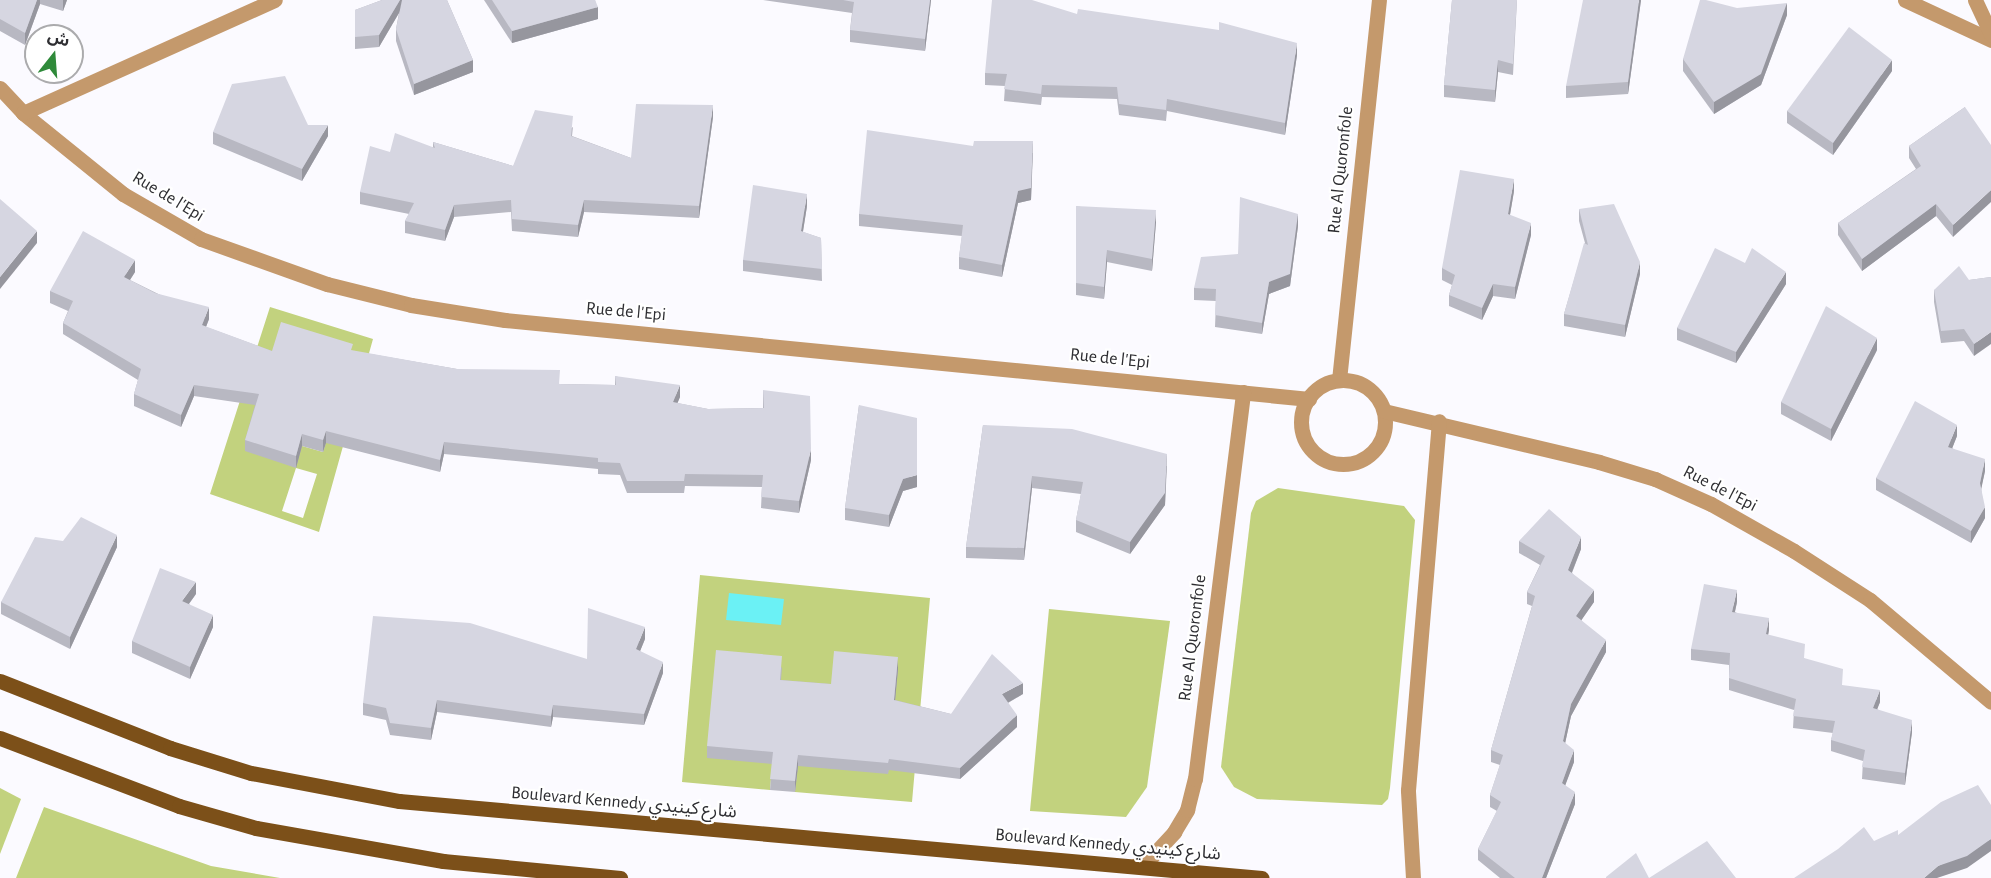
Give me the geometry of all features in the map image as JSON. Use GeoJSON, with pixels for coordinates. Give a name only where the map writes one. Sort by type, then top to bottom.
{"type":"FeatureCollection","features":[{"type":"Feature","properties":{"kind":"main road","name":"Boulevard Kennedy شارع كينيدي"},"geometry":{"type":"LineString","coordinates":[[0,681],[170,748],[251,772],[399,801],[1262,878]]}},
{"type":"Feature","properties":{"kind":"main road"},"geometry":{"type":"LineString","coordinates":[[0,738],[179,807],[256,828],[443,861],[613,878]]}},
{"type":"Feature","properties":{"kind":"street"},"geometry":{"type":"LineString","coordinates":[[23,113],[275,0]]}},
{"type":"Feature","properties":{"kind":"street","name":"Rue Al Quoronfole"},"geometry":{"type":"LineString","coordinates":[[1339,380],[1379,0]]}},
{"type":"Feature","properties":{"kind":"street"},"geometry":{"type":"LineString","coordinates":[[1905,0],[1991,40]]}},
{"type":"Feature","properties":{"kind":"street"},"geometry":{"type":"LineString","coordinates":[[1975,0],[1991,34]]}},
{"type":"Feature","properties":{"kind":"street","name":"Rue de l'Epi"},"geometry":{"type":"LineString","coordinates":[[0,88],[23,113],[123,194],[201,239],[327,284],[411,305],[505,320],[1309,399]]}},
{"type":"Feature","properties":{"kind":"street"},"geometry":{"type":"LineString","coordinates":[[1339,380],[1367,388],[1384,411],[1385,425],[1374,452],[1362,460],[1333,463],[1320,457],[1303,434],[1301,419],[1309,399],[1324,384],[1339,380]]}},
{"type":"Feature","properties":{"kind":"street","name":"Rue Al Quoronfole"},"geometry":{"type":"LineString","coordinates":[[1135,866],[1152,856],[1174,832],[1187,810],[1195,779],[1242,392]]}},
{"type":"Feature","properties":{"kind":"street","name":"Rue de l'Epi"},"geometry":{"type":"LineString","coordinates":[[1384,411],[1439,421],[1599,462],[1655,479],[1711,504],[1794,551],[1869,600],[1991,702]]}},
{"type":"Feature","properties":{"kind":"street"},"geometry":{"type":"LineString","coordinates":[[1413,878],[1408,790],[1439,421]]}},
{"type":"Feature","properties":{"kind":"green space"},"geometry":{"type":"Polygon","coordinates":[[[270,307],[373,339],[319,532],[210,494],[270,307]],[[353,356],[302,446],[323,452],[353,356]],[[296,468],[282,511],[303,518],[317,474],[296,468]]]}},
{"type":"Feature","properties":{"kind":"green space"},"geometry":{"type":"Polygon","coordinates":[[[1278,488],[1404,506],[1415,520],[1390,788],[1388,799],[1382,805],[1257,799],[1234,787],[1221,767],[1251,513],[1256,501],[1278,488]]]}},
{"type":"Feature","properties":{"kind":"green space"},"geometry":{"type":"Polygon","coordinates":[[[700,575],[930,598],[912,802],[795,792],[800,740],[780,691],[781,667],[770,790],[682,782],[700,575]]]}},
{"type":"Feature","properties":{"kind":"green space"},"geometry":{"type":"Polygon","coordinates":[[[1049,609],[1170,621],[1147,787],[1126,817],[1030,811],[1049,609]]]}},
{"type":"Feature","properties":{"kind":"green space"},"geometry":{"type":"Polygon","coordinates":[[[0,788],[21,799],[0,854],[0,788]]]}},
{"type":"Feature","properties":{"kind":"green space"},"geometry":{"type":"Polygon","coordinates":[[[44,807],[211,866],[280,878],[16,878],[44,807]]]}},
{"type":"Feature","properties":{"kind":"water"},"geometry":{"type":"Polygon","coordinates":[[[729,593],[784,599],[781,625],[726,620],[729,593]]]}},
{"type":"Feature","properties":{"kind":"building"},"geometry":{"type":"Polygon","coordinates":[[[0,0],[37,0],[28,24],[24,24],[24,32],[0,19],[0,0]]]}},
{"type":"Feature","properties":{"kind":"building"},"geometry":{"type":"Polygon","coordinates":[[[382,0],[400,0],[379,35],[355,37],[355,10],[382,0]]]}},
{"type":"Feature","properties":{"kind":"building"},"geometry":{"type":"Polygon","coordinates":[[[402,0],[447,0],[473,60],[414,84],[396,29],[402,0]]]}},
{"type":"Feature","properties":{"kind":"building"},"geometry":{"type":"Polygon","coordinates":[[[492,0],[595,0],[598,7],[512,31],[492,0]]]}},
{"type":"Feature","properties":{"kind":"building"},"geometry":{"type":"Polygon","coordinates":[[[843,0],[930,0],[925,39],[850,30],[854,2],[843,0]]]}},
{"type":"Feature","properties":{"kind":"building"},"geometry":{"type":"Polygon","coordinates":[[[992,0],[1032,0],[1077,14],[1078,9],[1219,30],[1219,22],[1297,43],[1285,123],[1167,99],[1166,110],[1119,104],[1117,87],[1042,85],[1041,94],[1004,89],[1007,74],[985,73],[992,0]]]}},
{"type":"Feature","properties":{"kind":"building"},"geometry":{"type":"Polygon","coordinates":[[[1452,0],[1517,0],[1513,64],[1498,60],[1495,90],[1444,85],[1452,0]]]}},
{"type":"Feature","properties":{"kind":"building"},"geometry":{"type":"Polygon","coordinates":[[[1583,0],[1639,0],[1628,82],[1566,86],[1583,0]]]}},
{"type":"Feature","properties":{"kind":"building"},"geometry":{"type":"Polygon","coordinates":[[[1700,0],[1737,8],[1787,3],[1761,74],[1714,102],[1683,59],[1700,0]]]}},
{"type":"Feature","properties":{"kind":"building"},"geometry":{"type":"Polygon","coordinates":[[[1849,27],[1892,60],[1833,143],[1787,111],[1849,27]]]}},
{"type":"Feature","properties":{"kind":"building"},"geometry":{"type":"Polygon","coordinates":[[[285,76],[308,125],[328,125],[302,169],[213,132],[232,84],[285,76]]]}},
{"type":"Feature","properties":{"kind":"building"},"geometry":{"type":"Polygon","coordinates":[[[636,104],[713,105],[699,206],[584,200],[578,225],[512,219],[511,200],[454,205],[445,230],[405,221],[414,203],[360,192],[370,146],[390,152],[395,133],[435,148],[433,142],[513,166],[535,110],[573,116],[571,136],[631,158],[636,104]]]}},
{"type":"Feature","properties":{"kind":"building"},"geometry":{"type":"Polygon","coordinates":[[[1965,107],[1991,145],[1991,190],[1953,225],[1936,204],[1862,259],[1838,223],[1921,166],[1909,146],[1965,107]]]}},
{"type":"Feature","properties":{"kind":"building"},"geometry":{"type":"Polygon","coordinates":[[[867,130],[973,146],[974,141],[1033,141],[1031,188],[1018,191],[1002,265],[959,257],[963,225],[859,214],[867,130]]]}},
{"type":"Feature","properties":{"kind":"building"},"geometry":{"type":"Polygon","coordinates":[[[1460,170],[1514,179],[1508,214],[1531,223],[1515,287],[1493,284],[1482,308],[1449,295],[1455,275],[1442,268],[1460,170]]]}},
{"type":"Feature","properties":{"kind":"building"},"geometry":{"type":"Polygon","coordinates":[[[753,185],[807,194],[801,231],[821,238],[822,269],[743,260],[753,185]]]}},
{"type":"Feature","properties":{"kind":"building"},"geometry":{"type":"Polygon","coordinates":[[[1240,197],[1298,214],[1290,274],[1269,282],[1262,323],[1215,315],[1216,289],[1194,288],[1201,257],[1238,254],[1240,197]]]}},
{"type":"Feature","properties":{"kind":"building"},"geometry":{"type":"Polygon","coordinates":[[[0,199],[37,231],[0,277],[0,199]]]}},
{"type":"Feature","properties":{"kind":"building"},"geometry":{"type":"Polygon","coordinates":[[[1614,204],[1640,262],[1625,325],[1564,314],[1584,243],[1588,245],[1579,209],[1614,204]]]}},
{"type":"Feature","properties":{"kind":"building"},"geometry":{"type":"Polygon","coordinates":[[[1076,206],[1156,210],[1152,259],[1107,250],[1104,287],[1076,283],[1076,206]]]}},
{"type":"Feature","properties":{"kind":"building"},"geometry":{"type":"Polygon","coordinates":[[[83,231],[135,260],[124,277],[155,293],[209,307],[202,325],[272,351],[281,322],[353,344],[351,350],[457,369],[560,370],[559,384],[616,385],[615,376],[680,385],[673,402],[708,409],[764,408],[763,390],[810,396],[811,449],[799,501],[761,497],[763,475],[685,474],[684,481],[627,481],[620,463],[598,462],[598,458],[444,442],[440,460],[326,431],[323,440],[302,434],[296,456],[245,440],[259,394],[194,385],[181,415],[134,394],[141,369],[63,323],[73,301],[50,291],[83,231]]]}},
{"type":"Feature","properties":{"kind":"building"},"geometry":{"type":"Polygon","coordinates":[[[1715,248],[1745,263],[1752,248],[1786,272],[1736,352],[1677,328],[1715,248]]]}},
{"type":"Feature","properties":{"kind":"building"},"geometry":{"type":"Polygon","coordinates":[[[1959,266],[1969,280],[1991,277],[1991,332],[1974,344],[1964,329],[1941,331],[1934,290],[1959,266]]]}},
{"type":"Feature","properties":{"kind":"building"},"geometry":{"type":"Polygon","coordinates":[[[1826,306],[1877,338],[1831,429],[1781,402],[1826,306]]]}},
{"type":"Feature","properties":{"kind":"building"},"geometry":{"type":"Polygon","coordinates":[[[1915,401],[1957,425],[1948,447],[1985,459],[1980,483],[1985,507],[1971,531],[1876,478],[1915,401]]]}},
{"type":"Feature","properties":{"kind":"building"},"geometry":{"type":"Polygon","coordinates":[[[859,405],[917,418],[917,475],[903,479],[889,515],[845,508],[859,405]]]}},
{"type":"Feature","properties":{"kind":"building"},"geometry":{"type":"Polygon","coordinates":[[[983,425],[1072,429],[1167,454],[1165,493],[1130,542],[1076,520],[1083,482],[1032,476],[1024,548],[966,547],[983,425]]]}},
{"type":"Feature","properties":{"kind":"building"},"geometry":{"type":"Polygon","coordinates":[[[1549,509],[1581,537],[1568,570],[1594,590],[1576,616],[1606,640],[1571,704],[1563,741],[1574,750],[1562,783],[1575,792],[1542,878],[1515,878],[1478,849],[1501,802],[1490,795],[1503,755],[1491,750],[1535,596],[1527,592],[1545,556],[1519,541],[1549,509]]]}},
{"type":"Feature","properties":{"kind":"building"},"geometry":{"type":"Polygon","coordinates":[[[81,517],[117,535],[70,637],[1,602],[35,537],[63,541],[81,517]]]}},
{"type":"Feature","properties":{"kind":"building"},"geometry":{"type":"Polygon","coordinates":[[[160,568],[196,582],[182,601],[213,615],[190,667],[132,641],[160,568]]]}},
{"type":"Feature","properties":{"kind":"building"},"geometry":{"type":"Polygon","coordinates":[[[1704,584],[1737,590],[1732,612],[1769,618],[1766,634],[1805,644],[1804,658],[1843,669],[1842,685],[1880,690],[1873,708],[1912,720],[1905,773],[1862,767],[1865,750],[1831,740],[1835,721],[1793,716],[1796,699],[1729,678],[1730,653],[1691,649],[1704,584]]]}},
{"type":"Feature","properties":{"kind":"building"},"geometry":{"type":"Polygon","coordinates":[[[588,608],[645,627],[636,649],[663,662],[644,714],[553,705],[551,716],[437,700],[431,728],[390,723],[386,708],[363,703],[373,616],[470,623],[587,659],[588,608]]]}},
{"type":"Feature","properties":{"kind":"building"},"geometry":{"type":"Polygon","coordinates":[[[716,650],[782,656],[780,680],[831,684],[834,651],[898,657],[894,700],[951,714],[992,654],[1023,683],[1002,694],[1017,715],[960,768],[889,759],[888,763],[798,755],[795,781],[770,779],[773,752],[707,746],[716,650]]]}},
{"type":"Feature","properties":{"kind":"building"},"geometry":{"type":"Polygon","coordinates":[[[1978,785],[1991,805],[1991,839],[1967,856],[1938,866],[1924,878],[1794,878],[1838,849],[1864,827],[1874,841],[1898,830],[1898,835],[1941,802],[1978,785]]]}},
{"type":"Feature","properties":{"kind":"building"},"geometry":{"type":"Polygon","coordinates":[[[1707,841],[1736,878],[1649,878],[1707,841]]]}},
{"type":"Feature","properties":{"kind":"building"},"geometry":{"type":"Polygon","coordinates":[[[1636,853],[1649,878],[1606,878],[1606,877],[1636,853]]]}}]}
